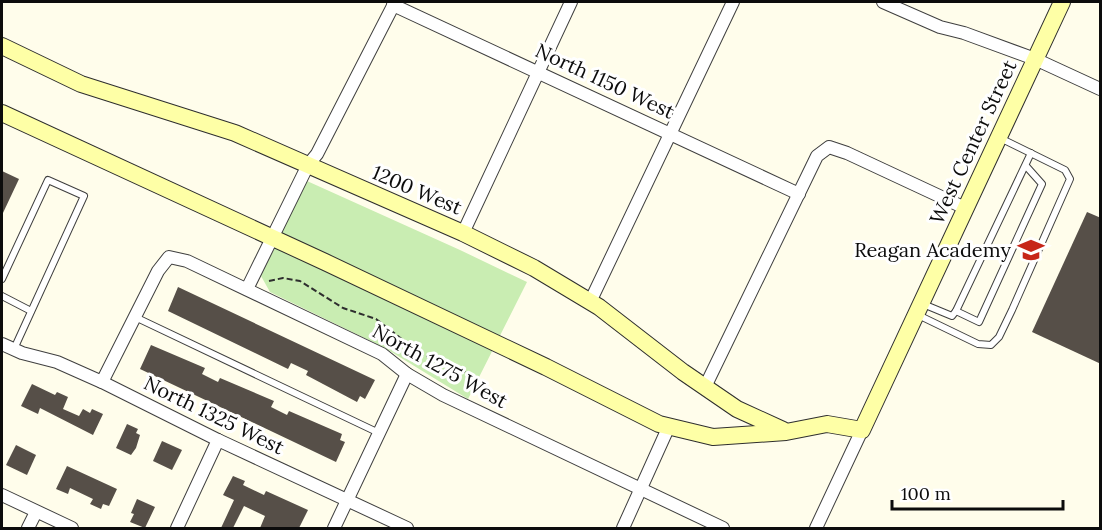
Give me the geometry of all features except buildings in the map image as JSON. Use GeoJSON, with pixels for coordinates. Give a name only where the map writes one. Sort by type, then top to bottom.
{"type":"FeatureCollection","features":[{"type":"Feature","properties":{"kind":"street"},"geometry":{"type":"LineString","coordinates":[[463,233],[571,2]]}},
{"type":"Feature","properties":{"kind":"street"},"geometry":{"type":"LineString","coordinates":[[590,302],[733,2]]}},
{"type":"Feature","properties":{"kind":"street"},"geometry":{"type":"LineString","coordinates":[[883,2],[940,27],[964,33],[1035,59],[1101,89]]}},
{"type":"Feature","properties":{"kind":"street","name":"West Center Street"},"geometry":{"type":"LineString","coordinates":[[816,528],[1062,2]]}},
{"type":"Feature","properties":{"kind":"street"},"geometry":{"type":"LineString","coordinates":[[246,289],[308,165],[317,154],[394,3]]}},
{"type":"Feature","properties":{"kind":"street","name":"North 1150 West"},"geometry":{"type":"LineString","coordinates":[[394,3],[800,194]]}},
{"type":"Feature","properties":{"kind":"street","name":"1200 West"},"geometry":{"type":"LineString","coordinates":[[2,46],[81,84],[235,133],[463,233],[534,267],[590,302],[737,409],[786,432]]}},
{"type":"Feature","properties":{"kind":"street"},"geometry":{"type":"LineString","coordinates":[[2,113],[546,366],[659,424],[713,437],[786,432],[827,424],[862,430]]}},
{"type":"Feature","properties":{"kind":"street"},"geometry":{"type":"LineString","coordinates":[[705,387],[818,156],[830,147],[965,208]]}},
{"type":"Feature","properties":{"kind":"street","name":"North 1275 West"},"geometry":{"type":"LineString","coordinates":[[135,317],[158,271],[169,257],[187,261],[382,354],[407,374],[443,395],[723,528]]}},
{"type":"Feature","properties":{"kind":"street"},"geometry":{"type":"LineString","coordinates":[[102,382],[135,317]]}},
{"type":"Feature","properties":{"kind":"street","name":"North 1325 West"},"geometry":{"type":"LineString","coordinates":[[2,344],[57,362],[102,382],[218,440],[407,528]]}},
{"type":"Feature","properties":{"kind":"street"},"geometry":{"type":"LineString","coordinates":[[334,528],[349,501],[407,374]]}},
{"type":"Feature","properties":{"kind":"street"},"geometry":{"type":"LineString","coordinates":[[623,528],[669,426]]}},
{"type":"Feature","properties":{"kind":"street"},"geometry":{"type":"LineString","coordinates":[[177,528],[218,440]]}},
{"type":"Feature","properties":{"kind":"street"},"geometry":{"type":"LineString","coordinates":[[2,495],[72,528]]}},
{"type":"Feature","properties":{"kind":"street"},"geometry":{"type":"LineString","coordinates":[[28,528],[36,512]]}},
{"type":"Feature","properties":{"kind":"lane"},"geometry":{"type":"LineString","coordinates":[[918,309],[978,344],[991,345],[999,337],[1070,179],[1065,170],[998,137]]}},
{"type":"Feature","properties":{"kind":"lane"},"geometry":{"type":"LineString","coordinates":[[918,309],[952,316],[956,311],[1031,153]]}},
{"type":"Feature","properties":{"kind":"lane"},"geometry":{"type":"LineString","coordinates":[[956,311],[979,322],[1042,184],[1026,166]]}},
{"type":"Feature","properties":{"kind":"lane"},"geometry":{"type":"LineString","coordinates":[[2,279],[48,180],[84,196],[14,349]]}},
{"type":"Feature","properties":{"kind":"lane"},"geometry":{"type":"LineString","coordinates":[[2,296],[31,311]]}},
{"type":"Feature","properties":{"kind":"lane"},"geometry":{"type":"LineString","coordinates":[[135,317],[380,433]]}},
{"type":"Feature","properties":{"kind":"path"},"geometry":{"type":"LineString","coordinates":[[269,281],[283,278],[300,281],[344,308],[376,320],[421,354],[459,368],[471,376]]}},
{"type":"Feature","properties":{"kind":"green space"},"geometry":{"type":"Polygon","coordinates":[[[307,181],[527,282],[468,399],[385,348],[270,292],[261,276],[307,181]]]}},
{"type":"Feature","properties":{"kind":"place","name":"Reagan Academy"},"geometry":{"type":"Point","coordinates":[1031,250]}}]}
